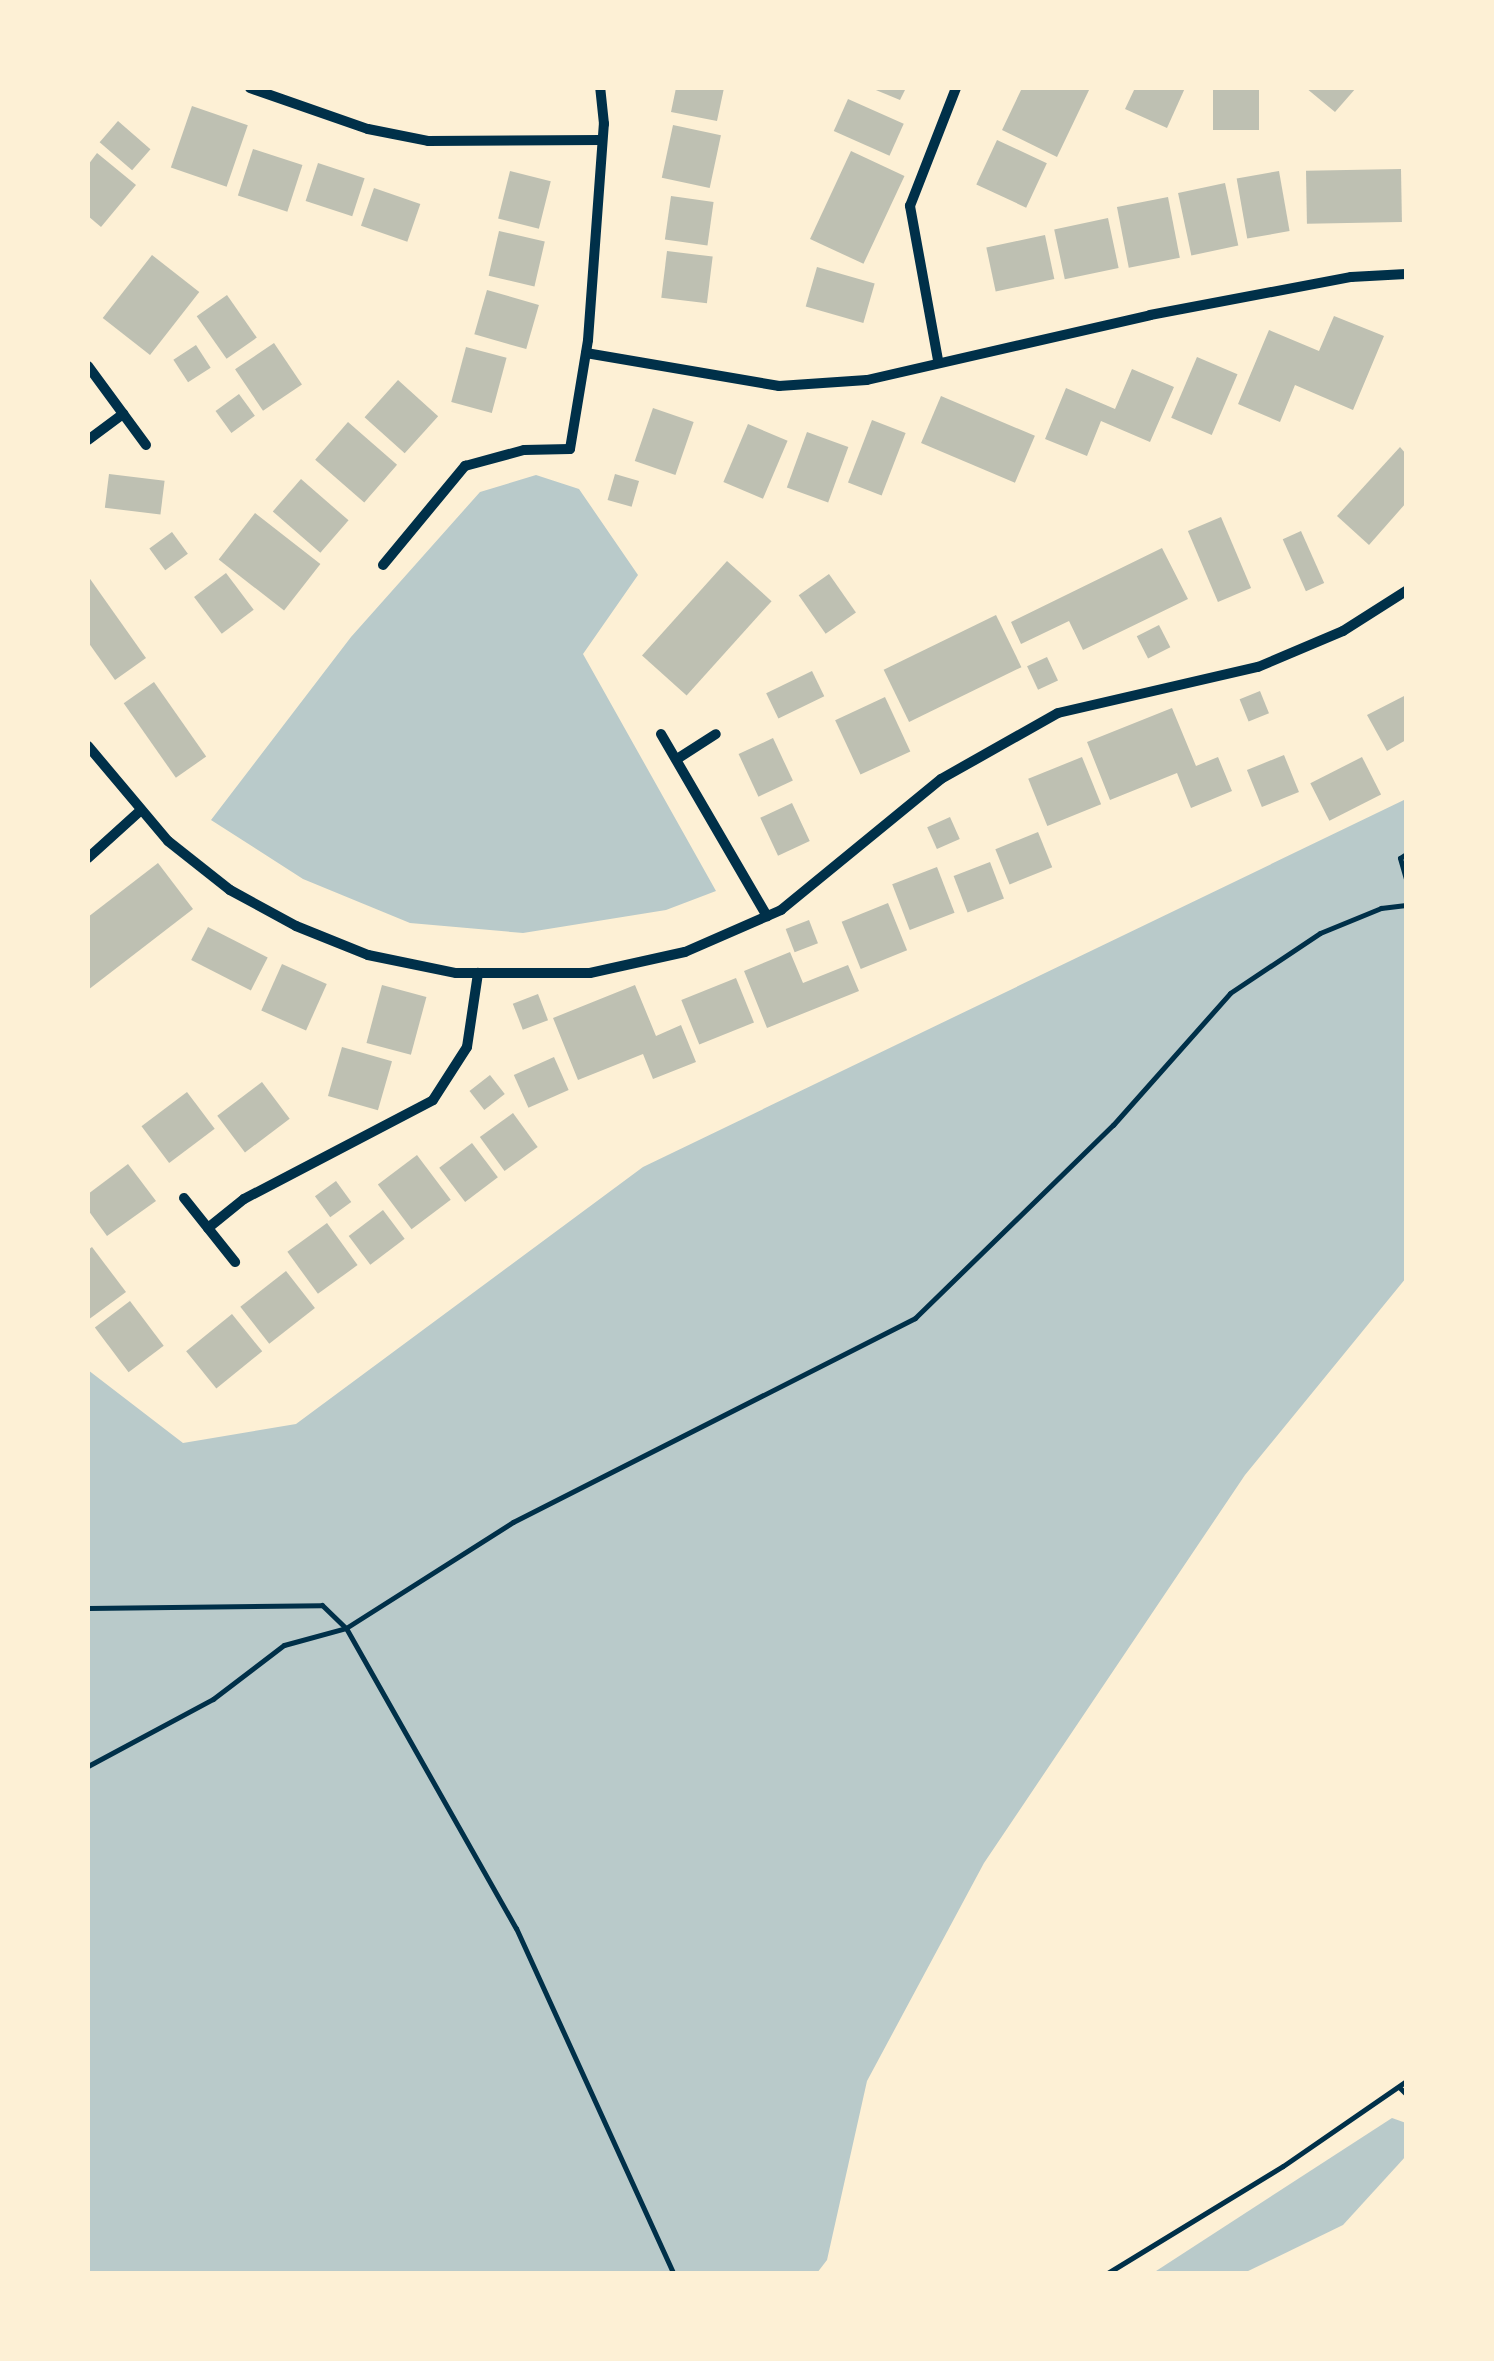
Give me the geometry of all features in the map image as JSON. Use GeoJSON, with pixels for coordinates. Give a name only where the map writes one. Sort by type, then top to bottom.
{"type":"FeatureCollection","features":[{"type":"Feature","properties":{"kind":"street"},"geometry":{"type":"LineString","coordinates":[[250,88],[368,129],[428,140],[602,140]]}},
{"type":"Feature","properties":{"kind":"street"},"geometry":{"type":"LineString","coordinates":[[383,565],[465,466],[524,450],[570,450],[586,353],[602,140],[600,88]]}},
{"type":"Feature","properties":{"kind":"street"},"geometry":{"type":"LineString","coordinates":[[938,360],[910,206],[956,88]]}},
{"type":"Feature","properties":{"kind":"street"},"geometry":{"type":"LineString","coordinates":[[586,353],[779,386],[867,380],[938,360],[1351,276],[1406,274]]}},
{"type":"Feature","properties":{"kind":"street"},"geometry":{"type":"LineString","coordinates":[[88,366],[146,446]]}},
{"type":"Feature","properties":{"kind":"street"},"geometry":{"type":"LineString","coordinates":[[88,440],[123,414]]}},
{"type":"Feature","properties":{"kind":"street"},"geometry":{"type":"LineString","coordinates":[[88,746],[140,811],[230,890],[296,926],[368,956],[478,973],[590,972],[685,952],[767,916],[989,746],[1096,701],[1258,667],[1344,631],[1406,591]]}},
{"type":"Feature","properties":{"kind":"street"},"geometry":{"type":"LineString","coordinates":[[661,734],[767,916]]}},
{"type":"Feature","properties":{"kind":"street"},"geometry":{"type":"LineString","coordinates":[[677,759],[716,734]]}},
{"type":"Feature","properties":{"kind":"street"},"geometry":{"type":"LineString","coordinates":[[88,858],[140,811]]}},
{"type":"Feature","properties":{"kind":"street"},"geometry":{"type":"LineString","coordinates":[[208,1228],[244,1199],[433,1100],[466,1047],[478,973]]}},
{"type":"Feature","properties":{"kind":"street"},"geometry":{"type":"LineString","coordinates":[[184,1198],[235,1262]]}},
{"type":"Feature","properties":{"kind":"path"},"geometry":{"type":"LineString","coordinates":[[1406,854],[1400,858],[1406,879]]}},
{"type":"Feature","properties":{"kind":"path"},"geometry":{"type":"LineString","coordinates":[[88,1766],[213,1699],[284,1645],[346,1628],[512,1522],[915,1318],[1113,1125],[1230,993],[1320,934],[1382,908],[1406,906]]}},
{"type":"Feature","properties":{"kind":"path"},"geometry":{"type":"LineString","coordinates":[[88,1608],[322,1605],[346,1628],[516,1928],[674,2274]]}},
{"type":"Feature","properties":{"kind":"path"},"geometry":{"type":"LineString","coordinates":[[1106,2274],[1406,2080]]}},
{"type":"Feature","properties":{"kind":"path"},"geometry":{"type":"LineString","coordinates":[[1399,2087],[1406,2094]]}},
{"type":"Feature","properties":{"kind":"shaded area"},"geometry":{"type":"Polygon","coordinates":[[[536,475],[579,489],[638,575],[583,654],[716,891],[666,910],[523,933],[410,923],[303,879],[211,820],[351,637],[480,492],[536,475]]]}},
{"type":"Feature","properties":{"kind":"shaded area"},"geometry":{"type":"Polygon","coordinates":[[[1406,799],[1406,1278],[1245,1475],[984,1863],[867,2081],[827,2260],[817,2273],[88,2273],[88,1370],[183,1443],[296,1424],[643,1167],[1406,799]]]}},
{"type":"Feature","properties":{"kind":"shaded area"},"geometry":{"type":"Polygon","coordinates":[[[1392,2118],[1406,2123],[1406,2156],[1343,2225],[1244,2273],[1153,2273],[1392,2118]]]}},
{"type":"Feature","properties":{"kind":"building"},"geometry":{"type":"Polygon","coordinates":[[[676,88],[724,88],[717,121],[671,112],[676,88]]]}},
{"type":"Feature","properties":{"kind":"building"},"geometry":{"type":"Polygon","coordinates":[[[871,88],[906,88],[900,100],[871,88]]]}},
{"type":"Feature","properties":{"kind":"building"},"geometry":{"type":"Polygon","coordinates":[[[1022,88],[1090,88],[1057,157],[1002,130],[1022,88]]]}},
{"type":"Feature","properties":{"kind":"building"},"geometry":{"type":"Polygon","coordinates":[[[1135,88],[1185,88],[1167,128],[1125,109],[1135,88]]]}},
{"type":"Feature","properties":{"kind":"building"},"geometry":{"type":"Polygon","coordinates":[[[1213,88],[1259,88],[1259,130],[1213,130],[1213,88]]]}},
{"type":"Feature","properties":{"kind":"building"},"geometry":{"type":"Polygon","coordinates":[[[1306,88],[1356,88],[1335,112],[1306,88]]]}},
{"type":"Feature","properties":{"kind":"building"},"geometry":{"type":"Polygon","coordinates":[[[848,99],[904,124],[889,156],[834,131],[848,99]]]}},
{"type":"Feature","properties":{"kind":"building"},"geometry":{"type":"Polygon","coordinates":[[[192,106],[248,125],[227,187],[171,167],[192,106]]]}},
{"type":"Feature","properties":{"kind":"building"},"geometry":{"type":"Polygon","coordinates":[[[118,121],[150,149],[132,170],[100,142],[118,121]]]}},
{"type":"Feature","properties":{"kind":"building"},"geometry":{"type":"Polygon","coordinates":[[[673,125],[721,135],[710,188],[662,178],[673,125]]]}},
{"type":"Feature","properties":{"kind":"building"},"geometry":{"type":"Polygon","coordinates":[[[997,140],[1047,163],[1026,208],[976,184],[997,140]]]}},
{"type":"Feature","properties":{"kind":"building"},"geometry":{"type":"Polygon","coordinates":[[[253,149],[302,165],[287,212],[238,196],[253,149]]]}},
{"type":"Feature","properties":{"kind":"building"},"geometry":{"type":"Polygon","coordinates":[[[851,151],[904,176],[863,264],[810,239],[851,151]]]}},
{"type":"Feature","properties":{"kind":"building"},"geometry":{"type":"Polygon","coordinates":[[[97,153],[136,185],[101,227],[88,216],[88,165],[97,153]]]}},
{"type":"Feature","properties":{"kind":"building"},"geometry":{"type":"Polygon","coordinates":[[[318,163],[365,178],[352,216],[306,201],[318,163]]]}},
{"type":"Feature","properties":{"kind":"building"},"geometry":{"type":"Polygon","coordinates":[[[1401,169],[1402,222],[1307,224],[1306,171],[1401,169]]]}},
{"type":"Feature","properties":{"kind":"building"},"geometry":{"type":"Polygon","coordinates":[[[510,171],[551,181],[539,229],[498,219],[510,171]]]}},
{"type":"Feature","properties":{"kind":"building"},"geometry":{"type":"Polygon","coordinates":[[[1279,171],[1290,231],[1247,239],[1237,178],[1279,171]]]}},
{"type":"Feature","properties":{"kind":"building"},"geometry":{"type":"Polygon","coordinates":[[[1225,183],[1238,246],[1191,256],[1178,193],[1225,183]]]}},
{"type":"Feature","properties":{"kind":"building"},"geometry":{"type":"Polygon","coordinates":[[[374,188],[420,204],[407,242],[361,226],[374,188]]]}},
{"type":"Feature","properties":{"kind":"building"},"geometry":{"type":"Polygon","coordinates":[[[671,196],[714,202],[707,246],[665,240],[671,196]]]}},
{"type":"Feature","properties":{"kind":"building"},"geometry":{"type":"Polygon","coordinates":[[[1168,197],[1180,258],[1129,268],[1117,207],[1168,197]]]}},
{"type":"Feature","properties":{"kind":"building"},"geometry":{"type":"Polygon","coordinates":[[[1108,218],[1119,268],[1065,279],[1054,229],[1108,218]]]}},
{"type":"Feature","properties":{"kind":"building"},"geometry":{"type":"Polygon","coordinates":[[[499,231],[545,242],[534,286],[489,276],[499,231]]]}},
{"type":"Feature","properties":{"kind":"building"},"geometry":{"type":"Polygon","coordinates":[[[1045,235],[1054,279],[996,291],[986,247],[1045,235]]]}},
{"type":"Feature","properties":{"kind":"building"},"geometry":{"type":"Polygon","coordinates":[[[667,251],[713,257],[707,303],[661,298],[667,251]]]}},
{"type":"Feature","properties":{"kind":"building"},"geometry":{"type":"Polygon","coordinates":[[[152,255],[199,292],[150,355],[103,318],[152,255]]]}},
{"type":"Feature","properties":{"kind":"building"},"geometry":{"type":"Polygon","coordinates":[[[817,267],[875,284],[863,323],[806,306],[817,267]]]}},
{"type":"Feature","properties":{"kind":"building"},"geometry":{"type":"Polygon","coordinates":[[[487,290],[539,305],[526,349],[474,334],[487,290]]]}},
{"type":"Feature","properties":{"kind":"building"},"geometry":{"type":"Polygon","coordinates":[[[227,295],[257,338],[227,359],[197,316],[227,295]]]}},
{"type":"Feature","properties":{"kind":"building"},"geometry":{"type":"Polygon","coordinates":[[[1334,316],[1384,336],[1353,410],[1295,385],[1280,422],[1238,404],[1269,330],[1319,351],[1334,316]]]}},
{"type":"Feature","properties":{"kind":"building"},"geometry":{"type":"Polygon","coordinates":[[[274,343],[302,384],[263,411],[235,369],[274,343]]]}},
{"type":"Feature","properties":{"kind":"building"},"geometry":{"type":"Polygon","coordinates":[[[196,345],[211,368],[188,382],[173,360],[196,345]]]}},
{"type":"Feature","properties":{"kind":"building"},"geometry":{"type":"Polygon","coordinates":[[[466,347],[507,358],[492,413],[451,402],[466,347]]]}},
{"type":"Feature","properties":{"kind":"building"},"geometry":{"type":"Polygon","coordinates":[[[1197,357],[1238,374],[1212,435],[1171,418],[1197,357]]]}},
{"type":"Feature","properties":{"kind":"building"},"geometry":{"type":"Polygon","coordinates":[[[1132,369],[1174,387],[1150,442],[1101,421],[1087,456],[1045,439],[1066,388],[1115,409],[1132,369]]]}},
{"type":"Feature","properties":{"kind":"building"},"geometry":{"type":"Polygon","coordinates":[[[398,380],[438,416],[405,453],[365,417],[398,380]]]}},
{"type":"Feature","properties":{"kind":"building"},"geometry":{"type":"Polygon","coordinates":[[[239,394],[255,416],[231,433],[216,411],[239,394]]]}},
{"type":"Feature","properties":{"kind":"building"},"geometry":{"type":"Polygon","coordinates":[[[941,396],[1035,436],[1015,483],[921,443],[941,396]]]}},
{"type":"Feature","properties":{"kind":"building"},"geometry":{"type":"Polygon","coordinates":[[[653,408],[694,422],[675,475],[635,461],[653,408]]]}},
{"type":"Feature","properties":{"kind":"building"},"geometry":{"type":"Polygon","coordinates":[[[872,420],[906,433],[882,495],[848,483],[872,420]]]}},
{"type":"Feature","properties":{"kind":"building"},"geometry":{"type":"Polygon","coordinates":[[[348,422],[397,465],[364,502],[315,460],[348,422]]]}},
{"type":"Feature","properties":{"kind":"building"},"geometry":{"type":"Polygon","coordinates":[[[748,424],[788,441],[763,499],[723,482],[748,424]]]}},
{"type":"Feature","properties":{"kind":"building"},"geometry":{"type":"Polygon","coordinates":[[[807,432],[848,447],[828,502],[787,487],[807,432]]]}},
{"type":"Feature","properties":{"kind":"building"},"geometry":{"type":"Polygon","coordinates":[[[1400,447],[1406,454],[1406,503],[1369,545],[1337,516],[1400,447]]]}},
{"type":"Feature","properties":{"kind":"building"},"geometry":{"type":"Polygon","coordinates":[[[109,474],[165,481],[160,515],[105,508],[109,474]]]}},
{"type":"Feature","properties":{"kind":"building"},"geometry":{"type":"Polygon","coordinates":[[[615,474],[639,481],[632,507],[608,500],[615,474]]]}},
{"type":"Feature","properties":{"kind":"building"},"geometry":{"type":"Polygon","coordinates":[[[301,479],[349,520],[320,553],[273,511],[301,479]]]}},
{"type":"Feature","properties":{"kind":"building"},"geometry":{"type":"Polygon","coordinates":[[[255,513],[320,564],[284,611],[219,559],[255,513]]]}},
{"type":"Feature","properties":{"kind":"building"},"geometry":{"type":"Polygon","coordinates":[[[1221,517],[1251,588],[1218,602],[1188,531],[1221,517]]]}},
{"type":"Feature","properties":{"kind":"building"},"geometry":{"type":"Polygon","coordinates":[[[1301,531],[1324,583],[1306,591],[1283,539],[1301,531]]]}},
{"type":"Feature","properties":{"kind":"building"},"geometry":{"type":"Polygon","coordinates":[[[172,532],[188,554],[165,570],[149,548],[172,532]]]}},
{"type":"Feature","properties":{"kind":"building"},"geometry":{"type":"Polygon","coordinates":[[[1162,548],[1188,599],[1083,650],[1069,621],[1021,644],[1011,622],[1162,548]]]}},
{"type":"Feature","properties":{"kind":"building"},"geometry":{"type":"Polygon","coordinates":[[[727,561],[772,601],[687,696],[642,655],[727,561]]]}},
{"type":"Feature","properties":{"kind":"building"},"geometry":{"type":"Polygon","coordinates":[[[226,573],[254,610],[222,634],[194,597],[226,573]]]}},
{"type":"Feature","properties":{"kind":"building"},"geometry":{"type":"Polygon","coordinates":[[[829,574],[856,613],[826,634],[799,595],[829,574]]]}},
{"type":"Feature","properties":{"kind":"building"},"geometry":{"type":"Polygon","coordinates":[[[88,576],[146,658],[115,680],[88,642],[88,576]]]}},
{"type":"Feature","properties":{"kind":"building"},"geometry":{"type":"Polygon","coordinates":[[[996,615],[1021,667],[909,722],[884,670],[996,615]]]}},
{"type":"Feature","properties":{"kind":"building"},"geometry":{"type":"Polygon","coordinates":[[[1159,625],[1170,647],[1148,659],[1137,636],[1159,625]]]}},
{"type":"Feature","properties":{"kind":"building"},"geometry":{"type":"Polygon","coordinates":[[[1047,657],[1058,681],[1038,690],[1027,666],[1047,657]]]}},
{"type":"Feature","properties":{"kind":"building"},"geometry":{"type":"Polygon","coordinates":[[[812,671],[824,696],[778,719],[766,693],[812,671]]]}},
{"type":"Feature","properties":{"kind":"building"},"geometry":{"type":"Polygon","coordinates":[[[154,682],[206,757],[176,778],[124,703],[154,682]]]}},
{"type":"Feature","properties":{"kind":"building"},"geometry":{"type":"Polygon","coordinates":[[[1260,691],[1269,713],[1249,721],[1240,699],[1260,691]]]}},
{"type":"Feature","properties":{"kind":"building"},"geometry":{"type":"Polygon","coordinates":[[[1406,695],[1406,740],[1387,751],[1367,715],[1406,695]]]}},
{"type":"Feature","properties":{"kind":"building"},"geometry":{"type":"Polygon","coordinates":[[[885,697],[910,751],[861,775],[835,720],[885,697]]]}},
{"type":"Feature","properties":{"kind":"building"},"geometry":{"type":"Polygon","coordinates":[[[1172,708],[1196,766],[1218,757],[1232,791],[1191,808],[1177,773],[1110,800],[1087,742],[1172,708]]]}},
{"type":"Feature","properties":{"kind":"building"},"geometry":{"type":"Polygon","coordinates":[[[773,738],[793,781],[758,797],[739,754],[773,738]]]}},
{"type":"Feature","properties":{"kind":"building"},"geometry":{"type":"Polygon","coordinates":[[[1284,755],[1299,792],[1262,807],[1247,770],[1284,755]]]}},
{"type":"Feature","properties":{"kind":"building"},"geometry":{"type":"Polygon","coordinates":[[[1082,757],[1101,804],[1047,826],[1028,779],[1082,757]]]}},
{"type":"Feature","properties":{"kind":"building"},"geometry":{"type":"Polygon","coordinates":[[[1362,757],[1381,794],[1329,821],[1310,783],[1362,757]]]}},
{"type":"Feature","properties":{"kind":"building"},"geometry":{"type":"Polygon","coordinates":[[[792,803],[810,841],[778,856],[760,818],[792,803]]]}},
{"type":"Feature","properties":{"kind":"building"},"geometry":{"type":"Polygon","coordinates":[[[950,817],[960,839],[937,849],[927,827],[950,817]]]}},
{"type":"Feature","properties":{"kind":"building"},"geometry":{"type":"Polygon","coordinates":[[[1038,832],[1052,867],[1010,884],[995,849],[1038,832]]]}},
{"type":"Feature","properties":{"kind":"building"},"geometry":{"type":"Polygon","coordinates":[[[990,862],[1004,898],[968,912],[954,876],[990,862]]]}},
{"type":"Feature","properties":{"kind":"building"},"geometry":{"type":"Polygon","coordinates":[[[158,863],[193,909],[88,990],[88,917],[158,863]]]}},
{"type":"Feature","properties":{"kind":"building"},"geometry":{"type":"Polygon","coordinates":[[[937,867],[955,913],[910,930],[892,884],[937,867]]]}},
{"type":"Feature","properties":{"kind":"building"},"geometry":{"type":"Polygon","coordinates":[[[888,903],[907,950],[861,969],[842,922],[888,903]]]}},
{"type":"Feature","properties":{"kind":"building"},"geometry":{"type":"Polygon","coordinates":[[[809,920],[818,943],[795,952],[786,929],[809,920]]]}},
{"type":"Feature","properties":{"kind":"building"},"geometry":{"type":"Polygon","coordinates":[[[208,927],[268,957],[251,990],[191,960],[208,927]]]}},
{"type":"Feature","properties":{"kind":"building"},"geometry":{"type":"Polygon","coordinates":[[[790,952],[803,983],[848,965],[859,991],[767,1028],[744,971],[790,952]]]}},
{"type":"Feature","properties":{"kind":"building"},"geometry":{"type":"Polygon","coordinates":[[[282,964],[327,984],[306,1031],[261,1011],[282,964]]]}},
{"type":"Feature","properties":{"kind":"building"},"geometry":{"type":"Polygon","coordinates":[[[736,978],[754,1023],[699,1045],[681,1000],[736,978]]]}},
{"type":"Feature","properties":{"kind":"building"},"geometry":{"type":"Polygon","coordinates":[[[382,985],[426,997],[411,1055],[366,1043],[382,985]]]}},
{"type":"Feature","properties":{"kind":"building"},"geometry":{"type":"Polygon","coordinates":[[[635,985],[656,1036],[681,1025],[696,1062],[653,1079],[643,1054],[578,1080],[553,1018],[635,985]]]}},
{"type":"Feature","properties":{"kind":"building"},"geometry":{"type":"Polygon","coordinates":[[[538,994],[548,1020],[523,1030],[513,1004],[538,994]]]}},
{"type":"Feature","properties":{"kind":"building"},"geometry":{"type":"Polygon","coordinates":[[[342,1047],[392,1061],[378,1110],[328,1096],[342,1047]]]}},
{"type":"Feature","properties":{"kind":"building"},"geometry":{"type":"Polygon","coordinates":[[[554,1057],[569,1090],[528,1108],[514,1075],[554,1057]]]}},
{"type":"Feature","properties":{"kind":"building"},"geometry":{"type":"Polygon","coordinates":[[[490,1075],[505,1094],[484,1110],[470,1091],[490,1075]]]}},
{"type":"Feature","properties":{"kind":"building"},"geometry":{"type":"Polygon","coordinates":[[[262,1082],[290,1119],[245,1152],[217,1116],[262,1082]]]}},
{"type":"Feature","properties":{"kind":"building"},"geometry":{"type":"Polygon","coordinates":[[[187,1092],[215,1129],[169,1163],[141,1126],[187,1092]]]}},
{"type":"Feature","properties":{"kind":"building"},"geometry":{"type":"Polygon","coordinates":[[[513,1113],[538,1147],[505,1171],[480,1137],[513,1113]]]}},
{"type":"Feature","properties":{"kind":"building"},"geometry":{"type":"Polygon","coordinates":[[[472,1143],[498,1177],[465,1202],[439,1168],[472,1143]]]}},
{"type":"Feature","properties":{"kind":"building"},"geometry":{"type":"Polygon","coordinates":[[[417,1155],[451,1200],[412,1229],[378,1184],[417,1155]]]}},
{"type":"Feature","properties":{"kind":"building"},"geometry":{"type":"Polygon","coordinates":[[[128,1164],[156,1201],[107,1236],[88,1210],[88,1194],[128,1164]]]}},
{"type":"Feature","properties":{"kind":"building"},"geometry":{"type":"Polygon","coordinates":[[[336,1181],[351,1202],[330,1217],[315,1196],[336,1181]]]}},
{"type":"Feature","properties":{"kind":"building"},"geometry":{"type":"Polygon","coordinates":[[[383,1210],[405,1239],[370,1265],[349,1236],[383,1210]]]}},
{"type":"Feature","properties":{"kind":"building"},"geometry":{"type":"Polygon","coordinates":[[[327,1223],[358,1265],[318,1294],[287,1252],[327,1223]]]}},
{"type":"Feature","properties":{"kind":"building"},"geometry":{"type":"Polygon","coordinates":[[[92,1247],[126,1292],[88,1320],[88,1250],[92,1247]]]}},
{"type":"Feature","properties":{"kind":"building"},"geometry":{"type":"Polygon","coordinates":[[[286,1271],[315,1308],[269,1344],[240,1307],[286,1271]]]}},
{"type":"Feature","properties":{"kind":"building"},"geometry":{"type":"Polygon","coordinates":[[[130,1301],[164,1346],[129,1372],[95,1327],[130,1301]]]}},
{"type":"Feature","properties":{"kind":"building"},"geometry":{"type":"Polygon","coordinates":[[[232,1314],[262,1351],[216,1388],[186,1351],[232,1314]]]}}]}
